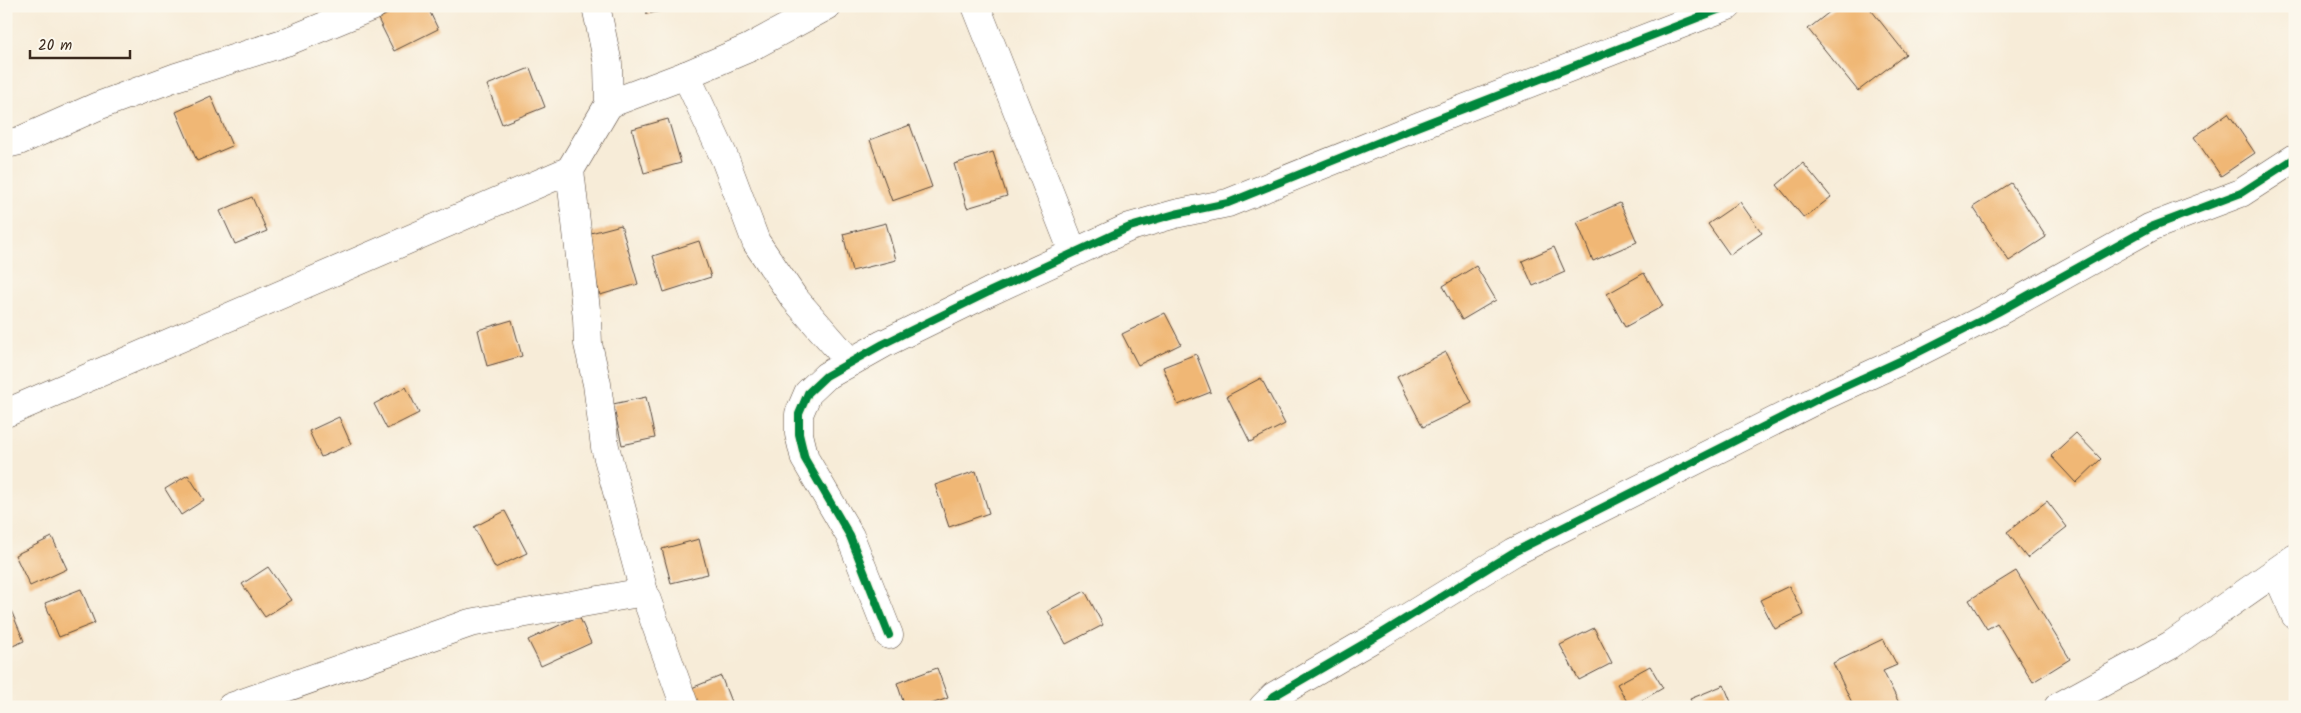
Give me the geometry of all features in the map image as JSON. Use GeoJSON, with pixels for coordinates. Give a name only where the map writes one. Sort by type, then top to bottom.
{"type":"FeatureCollection","features":[{"type":"Feature","properties":{"kind":"street"},"geometry":{"type":"LineString","coordinates":[[6,144],[19,141],[98,106],[286,42],[373,6]]}},
{"type":"Feature","properties":{"kind":"street"},"geometry":{"type":"LineString","coordinates":[[6,413],[570,170],[609,104],[608,64],[596,6]]}},
{"type":"Feature","properties":{"kind":"street"},"geometry":{"type":"LineString","coordinates":[[609,104],[686,75],[749,48],[827,6]]}},
{"type":"Feature","properties":{"kind":"street"},"geometry":{"type":"LineString","coordinates":[[976,6],[1073,252]]}},
{"type":"Feature","properties":{"kind":"street"},"geometry":{"type":"LineString","coordinates":[[889,635],[850,536],[805,459],[799,434],[799,414],[808,393],[826,376],[989,292],[1073,252],[1130,228],[1175,214],[1228,204],[1409,130],[1726,7]]}},
{"type":"Feature","properties":{"kind":"street"},"geometry":{"type":"LineString","coordinates":[[686,75],[724,159],[756,242],[794,298],[850,362]]}},
{"type":"Feature","properties":{"kind":"street"},"geometry":{"type":"LineString","coordinates":[[1264,707],[1274,696],[1379,635],[1514,552],[1826,395],[1913,355],[1998,312],[2151,227],[2241,193],[2295,158]]}},
{"type":"Feature","properties":{"kind":"street"},"geometry":{"type":"LineString","coordinates":[[570,170],[588,344],[597,384],[605,447],[644,592],[684,707]]}},
{"type":"Feature","properties":{"kind":"street"},"geometry":{"type":"LineString","coordinates":[[2058,707],[2171,645],[2285,565],[2295,615]]}},
{"type":"Feature","properties":{"kind":"street"},"geometry":{"type":"LineString","coordinates":[[231,707],[470,622],[644,592]]}},
{"type":"Feature","properties":{"kind":"building"},"geometry":{"type":"Polygon","coordinates":[[[403,6],[427,6],[438,29],[394,51],[378,19],[403,6]]]}},
{"type":"Feature","properties":{"kind":"building"},"geometry":{"type":"Polygon","coordinates":[[[645,6],[680,6],[680,7],[647,14],[645,6]]]}},
{"type":"Feature","properties":{"kind":"building"},"geometry":{"type":"Polygon","coordinates":[[[1837,6],[1868,6],[1906,54],[1858,91],[1808,29],[1837,6]]]}},
{"type":"Feature","properties":{"kind":"building"},"geometry":{"type":"Polygon","coordinates":[[[530,68],[545,107],[502,124],[487,85],[530,68]]]}},
{"type":"Feature","properties":{"kind":"building"},"geometry":{"type":"Polygon","coordinates":[[[211,96],[232,146],[197,161],[176,112],[211,96]]]}},
{"type":"Feature","properties":{"kind":"building"},"geometry":{"type":"Polygon","coordinates":[[[2228,113],[2255,153],[2221,176],[2194,137],[2228,113]]]}},
{"type":"Feature","properties":{"kind":"building"},"geometry":{"type":"Polygon","coordinates":[[[668,119],[681,163],[644,173],[632,129],[668,119]]]}},
{"type":"Feature","properties":{"kind":"building"},"geometry":{"type":"Polygon","coordinates":[[[910,125],[932,187],[892,201],[870,140],[910,125]]]}},
{"type":"Feature","properties":{"kind":"building"},"geometry":{"type":"Polygon","coordinates":[[[993,152],[1007,196],[967,208],[954,164],[993,152]]]}},
{"type":"Feature","properties":{"kind":"building"},"geometry":{"type":"Polygon","coordinates":[[[1803,163],[1831,197],[1804,218],[1777,185],[1803,163]]]}},
{"type":"Feature","properties":{"kind":"building"},"geometry":{"type":"Polygon","coordinates":[[[2011,183],[2046,237],[2009,261],[1973,207],[2011,183]]]}},
{"type":"Feature","properties":{"kind":"building"},"geometry":{"type":"Polygon","coordinates":[[[252,197],[267,231],[235,244],[220,211],[252,197]]]}},
{"type":"Feature","properties":{"kind":"building"},"geometry":{"type":"Polygon","coordinates":[[[1740,202],[1762,233],[1730,255],[1708,224],[1740,202]]]}},
{"type":"Feature","properties":{"kind":"building"},"geometry":{"type":"Polygon","coordinates":[[[1620,203],[1637,242],[1593,261],[1577,222],[1620,203]]]}},
{"type":"Feature","properties":{"kind":"building"},"geometry":{"type":"Polygon","coordinates":[[[886,223],[896,260],[852,271],[843,234],[886,223]]]}},
{"type":"Feature","properties":{"kind":"building"},"geometry":{"type":"Polygon","coordinates":[[[621,225],[638,284],[600,295],[583,235],[621,225]]]}},
{"type":"Feature","properties":{"kind":"building"},"geometry":{"type":"Polygon","coordinates":[[[699,241],[711,277],[664,292],[653,256],[699,241]]]}},
{"type":"Feature","properties":{"kind":"building"},"geometry":{"type":"Polygon","coordinates":[[[1554,247],[1565,272],[1533,286],[1522,261],[1554,247]]]}},
{"type":"Feature","properties":{"kind":"building"},"geometry":{"type":"Polygon","coordinates":[[[1476,266],[1496,300],[1462,320],[1443,286],[1476,266]]]}},
{"type":"Feature","properties":{"kind":"building"},"geometry":{"type":"Polygon","coordinates":[[[1644,273],[1663,306],[1625,327],[1607,294],[1644,273]]]}},
{"type":"Feature","properties":{"kind":"building"},"geometry":{"type":"Polygon","coordinates":[[[1165,313],[1181,344],[1138,365],[1122,334],[1165,313]]]}},
{"type":"Feature","properties":{"kind":"building"},"geometry":{"type":"Polygon","coordinates":[[[512,320],[522,356],[487,366],[478,330],[512,320]]]}},
{"type":"Feature","properties":{"kind":"building"},"geometry":{"type":"Polygon","coordinates":[[[1446,352],[1472,403],[1423,427],[1397,377],[1446,352]]]}},
{"type":"Feature","properties":{"kind":"building"},"geometry":{"type":"Polygon","coordinates":[[[1196,354],[1211,392],[1178,405],[1163,367],[1196,354]]]}},
{"type":"Feature","properties":{"kind":"building"},"geometry":{"type":"Polygon","coordinates":[[[1261,378],[1285,424],[1250,442],[1227,396],[1261,378]]]}},
{"type":"Feature","properties":{"kind":"building"},"geometry":{"type":"Polygon","coordinates":[[[406,387],[419,413],[387,429],[374,404],[406,387]]]}},
{"type":"Feature","properties":{"kind":"building"},"geometry":{"type":"Polygon","coordinates":[[[646,397],[655,438],[622,445],[613,404],[646,397]]]}},
{"type":"Feature","properties":{"kind":"building"},"geometry":{"type":"Polygon","coordinates":[[[339,417],[351,444],[321,457],[309,431],[339,417]]]}},
{"type":"Feature","properties":{"kind":"building"},"geometry":{"type":"Polygon","coordinates":[[[2076,433],[2101,459],[2076,483],[2051,456],[2076,433]]]}},
{"type":"Feature","properties":{"kind":"building"},"geometry":{"type":"Polygon","coordinates":[[[976,471],[989,513],[949,527],[935,485],[976,471]]]}},
{"type":"Feature","properties":{"kind":"building"},"geometry":{"type":"Polygon","coordinates":[[[188,475],[204,500],[181,515],[165,489],[188,475]]]}},
{"type":"Feature","properties":{"kind":"building"},"geometry":{"type":"Polygon","coordinates":[[[2047,501],[2067,527],[2027,558],[2007,532],[2047,501]]]}},
{"type":"Feature","properties":{"kind":"building"},"geometry":{"type":"Polygon","coordinates":[[[505,511],[527,553],[495,568],[474,527],[505,511]]]}},
{"type":"Feature","properties":{"kind":"building"},"geometry":{"type":"Polygon","coordinates":[[[52,537],[67,569],[30,586],[15,555],[52,537]]]}},
{"type":"Feature","properties":{"kind":"building"},"geometry":{"type":"Polygon","coordinates":[[[699,539],[708,574],[671,583],[662,549],[699,539]]]}},
{"type":"Feature","properties":{"kind":"building"},"geometry":{"type":"Polygon","coordinates":[[[268,567],[291,600],[265,617],[242,584],[268,567]]]}},
{"type":"Feature","properties":{"kind":"building"},"geometry":{"type":"Polygon","coordinates":[[[2016,571],[2070,659],[2033,682],[1997,623],[1987,629],[1969,600],[2016,571]]]}},
{"type":"Feature","properties":{"kind":"building"},"geometry":{"type":"Polygon","coordinates":[[[1789,586],[1804,615],[1775,629],[1760,600],[1789,586]]]}},
{"type":"Feature","properties":{"kind":"building"},"geometry":{"type":"Polygon","coordinates":[[[81,589],[95,623],[59,637],[45,603],[81,589]]]}},
{"type":"Feature","properties":{"kind":"building"},"geometry":{"type":"Polygon","coordinates":[[[1085,591],[1103,625],[1066,644],[1048,611],[1085,591]]]}},
{"type":"Feature","properties":{"kind":"building"},"geometry":{"type":"Polygon","coordinates":[[[10,608],[24,641],[6,649],[6,610],[10,608]]]}},
{"type":"Feature","properties":{"kind":"building"},"geometry":{"type":"Polygon","coordinates":[[[579,616],[591,643],[541,666],[528,640],[579,616]]]}},
{"type":"Feature","properties":{"kind":"building"},"geometry":{"type":"Polygon","coordinates":[[[1594,628],[1612,663],[1579,680],[1560,645],[1594,628]]]}},
{"type":"Feature","properties":{"kind":"building"},"geometry":{"type":"Polygon","coordinates":[[[1883,639],[1897,665],[1883,671],[1901,707],[1854,707],[1833,663],[1883,639]]]}},
{"type":"Feature","properties":{"kind":"building"},"geometry":{"type":"Polygon","coordinates":[[[1650,666],[1663,688],[1630,707],[1617,684],[1650,666]]]}},
{"type":"Feature","properties":{"kind":"building"},"geometry":{"type":"Polygon","coordinates":[[[937,668],[948,698],[923,707],[905,707],[897,683],[937,668]]]}},
{"type":"Feature","properties":{"kind":"building"},"geometry":{"type":"Polygon","coordinates":[[[721,676],[733,707],[697,707],[689,689],[721,676]]]}},
{"type":"Feature","properties":{"kind":"building"},"geometry":{"type":"Polygon","coordinates":[[[1724,685],[1733,707],[1694,707],[1690,699],[1724,685]]]}},
{"type":"Feature","properties":{"kind":"cycle path"},"geometry":{"type":"LineString","coordinates":[[889,635],[850,536],[805,459],[799,434],[799,414],[808,393],[826,376],[883,344],[989,292],[1130,227],[1175,214],[1228,203],[1409,130],[1728,6]]}},
{"type":"Feature","properties":{"kind":"cycle path"},"geometry":{"type":"LineString","coordinates":[[1263,707],[1274,696],[1379,635],[1514,552],[1826,395],[1913,355],[1998,312],[2151,227],[2241,193],[2295,158]]}}]}
